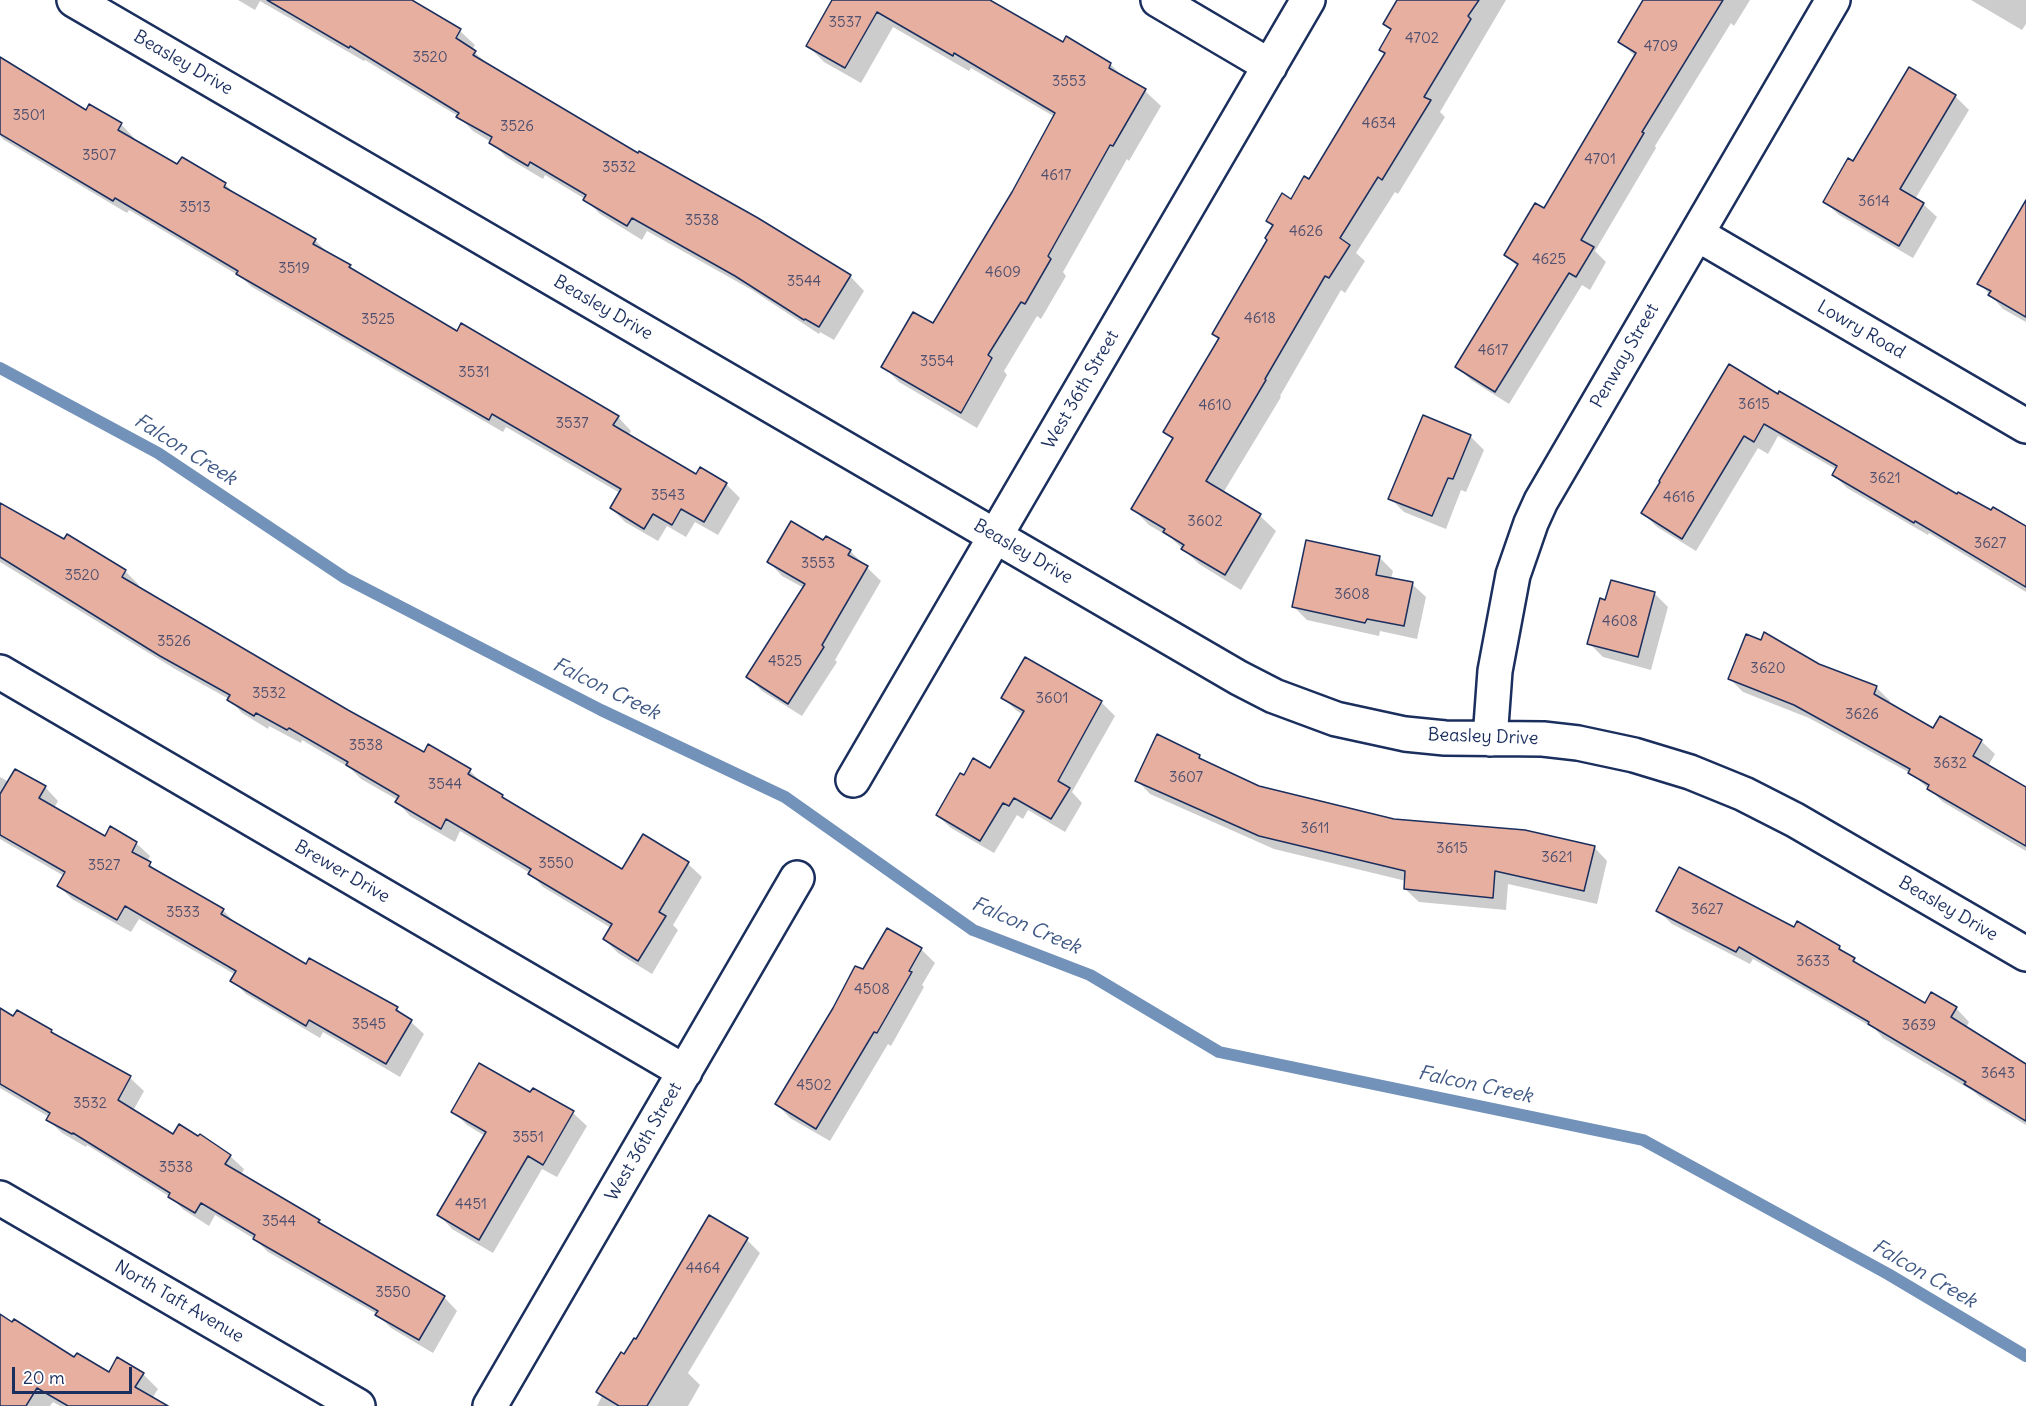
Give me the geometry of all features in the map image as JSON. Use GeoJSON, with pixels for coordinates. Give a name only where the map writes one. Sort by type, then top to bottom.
{"type":"FeatureCollection","features":[{"type":"Feature","properties":{"kind":"street","name":"Beasley Drive"},"geometry":{"type":"LineString","coordinates":[[74,0],[1239,678],[1290,703],[1336,719],[1405,734],[1445,738],[1505,737],[1578,743],[1634,755],[1708,779],[1760,801],[1795,820],[2026,954]]}},
{"type":"Feature","properties":{"kind":"street"},"geometry":{"type":"LineString","coordinates":[[1158,0],[1270,66]]}},
{"type":"Feature","properties":{"kind":"street","name":"West 36th Street"},"geometry":{"type":"LineString","coordinates":[[853,780],[1308,0]]}},
{"type":"Feature","properties":{"kind":"street","name":"Penway Street"},"geometry":{"type":"LineString","coordinates":[[1490,739],[1495,671],[1510,590],[1517,559],[1530,523],[1833,0]]}},
{"type":"Feature","properties":{"kind":"street","name":"Lowry Road"},"geometry":{"type":"LineString","coordinates":[[1697,234],[2026,426]]}},
{"type":"Feature","properties":{"kind":"street","name":"Brewer Drive"},"geometry":{"type":"LineString","coordinates":[[0,672],[685,1072]]}},
{"type":"Feature","properties":{"kind":"street","name":"West 36th Street"},"geometry":{"type":"LineString","coordinates":[[490,1406],[797,878]]}},
{"type":"Feature","properties":{"kind":"street","name":"North Taft Avenue"},"geometry":{"type":"LineString","coordinates":[[0,1198],[358,1406]]}},
{"type":"Feature","properties":{"kind":"building"},"geometry":{"type":"Polygon","coordinates":[[[267,0],[412,0],[461,29],[456,38],[476,51],[473,55],[638,153],[639,151],[758,218],[851,275],[819,327],[804,320],[735,276],[632,218],[627,226],[583,200],[586,195],[530,162],[528,166],[489,143],[492,137],[456,117],[459,113],[350,46],[349,48],[267,0]]]}},
{"type":"Feature","properties":{"kind":"building"},"geometry":{"type":"Polygon","coordinates":[[[832,0],[990,0],[1063,42],[1066,36],[1111,63],[1109,68],[1146,89],[1113,146],[1110,145],[1048,256],[1051,259],[1025,304],[1021,302],[988,355],[992,358],[961,413],[881,367],[913,312],[933,323],[1012,192],[1055,113],[954,53],[953,56],[877,12],[845,68],[806,46],[832,0]]]}},
{"type":"Feature","properties":{"kind":"building"},"geometry":{"type":"Polygon","coordinates":[[[1397,0],[1479,0],[1468,16],[1471,19],[1424,97],[1431,100],[1382,180],[1378,177],[1340,238],[1350,245],[1329,278],[1325,276],[1206,481],[1261,514],[1225,575],[1181,549],[1184,545],[1163,532],[1165,529],[1131,509],[1173,438],[1163,432],[1219,338],[1212,334],[1267,240],[1265,238],[1273,225],[1266,221],[1282,193],[1291,199],[1304,176],[1309,179],[1385,53],[1379,50],[1391,29],[1383,24],[1397,0]]]}},
{"type":"Feature","properties":{"kind":"building"},"geometry":{"type":"Polygon","coordinates":[[[1643,0],[1723,0],[1642,132],[1644,133],[1581,240],[1594,247],[1576,277],[1569,273],[1495,392],[1455,367],[1518,264],[1504,255],[1535,203],[1544,208],[1636,53],[1618,42],[1643,0]]]}},
{"type":"Feature","properties":{"kind":"building"},"geometry":{"type":"Polygon","coordinates":[[[0,57],[86,110],[89,104],[122,123],[118,130],[177,164],[182,157],[226,183],[224,187],[316,239],[313,244],[457,331],[461,323],[619,416],[613,425],[696,474],[700,467],[727,483],[704,522],[681,509],[672,525],[653,514],[644,529],[610,508],[621,489],[492,414],[489,420],[236,274],[238,271],[115,198],[113,201],[0,134],[0,57]]]}},
{"type":"Feature","properties":{"kind":"building"},"geometry":{"type":"Polygon","coordinates":[[[1909,67],[1956,95],[1900,189],[1924,203],[1899,246],[1823,202],[1848,158],[1853,161],[1909,67]]]}},
{"type":"Feature","properties":{"kind":"building"},"geometry":{"type":"Polygon","coordinates":[[[2026,200],[2026,317],[1988,295],[1991,291],[1977,284],[2026,200]]]}},
{"type":"Feature","properties":{"kind":"building"},"geometry":{"type":"Polygon","coordinates":[[[1729,364],[1957,494],[1958,492],[1991,510],[1993,507],[2026,526],[2026,587],[1832,475],[1837,466],[1764,424],[1754,442],[1744,436],[1682,539],[1641,513],[1729,364]]]}},
{"type":"Feature","properties":{"kind":"building"},"geometry":{"type":"Polygon","coordinates":[[[1423,415],[1471,435],[1453,479],[1448,478],[1432,516],[1388,499],[1423,415]]]}},
{"type":"Feature","properties":{"kind":"building"},"geometry":{"type":"Polygon","coordinates":[[[0,503],[64,539],[67,534],[126,570],[122,577],[348,710],[424,752],[428,744],[471,769],[468,774],[503,795],[502,797],[622,869],[643,834],[689,862],[659,912],[666,916],[638,961],[603,939],[612,924],[528,874],[531,869],[446,819],[441,829],[395,802],[399,796],[346,765],[348,762],[289,728],[287,730],[256,713],[254,716],[227,700],[230,695],[160,656],[0,557],[0,503]]]}},
{"type":"Feature","properties":{"kind":"building"},"geometry":{"type":"Polygon","coordinates":[[[791,521],[823,540],[826,536],[851,550],[848,555],[868,566],[822,645],[824,647],[788,704],[746,677],[805,584],[767,562],[791,521]]]}},
{"type":"Feature","properties":{"kind":"building"},"geometry":{"type":"Polygon","coordinates":[[[1306,540],[1380,556],[1376,575],[1413,582],[1404,626],[1367,619],[1365,623],[1292,607],[1306,540]]]}},
{"type":"Feature","properties":{"kind":"building"},"geometry":{"type":"Polygon","coordinates":[[[1611,580],[1655,592],[1638,657],[1587,644],[1600,598],[1605,600],[1611,580]]]}},
{"type":"Feature","properties":{"kind":"building"},"geometry":{"type":"Polygon","coordinates":[[[1764,632],[1819,664],[1877,686],[1874,694],[1933,728],[1940,716],[1982,740],[1973,756],[2026,787],[2026,846],[1927,789],[1929,785],[1908,773],[1910,769],[1794,705],[1728,679],[1746,634],[1761,640],[1764,632]]]}},
{"type":"Feature","properties":{"kind":"building"},"geometry":{"type":"Polygon","coordinates":[[[1025,657],[1102,701],[1058,781],[1070,788],[1051,819],[1014,798],[1009,806],[1003,803],[980,841],[936,815],[960,773],[964,775],[973,758],[990,768],[1024,711],[1001,698],[1025,657]]]}},
{"type":"Feature","properties":{"kind":"building"},"geometry":{"type":"Polygon","coordinates":[[[1157,734],[1200,755],[1199,758],[1259,786],[1394,819],[1525,830],[1595,846],[1584,891],[1495,871],[1493,898],[1404,889],[1405,871],[1259,836],[1135,781],[1157,734]]]}},
{"type":"Feature","properties":{"kind":"building"},"geometry":{"type":"Polygon","coordinates":[[[15,769],[46,786],[39,798],[105,836],[110,826],[137,842],[132,852],[151,862],[149,866],[224,909],[221,914],[306,964],[309,958],[398,1007],[396,1010],[412,1020],[386,1064],[309,1020],[306,1026],[230,981],[236,971],[125,906],[117,920],[57,886],[65,872],[0,835],[0,794],[15,769]]]}},
{"type":"Feature","properties":{"kind":"building"},"geometry":{"type":"Polygon","coordinates":[[[1679,867],[1794,927],[1797,921],[1840,946],[1839,949],[1855,958],[1853,961],[1925,1003],[1931,992],[1957,1007],[1951,1017],[2026,1064],[2026,1121],[1964,1084],[1966,1082],[1868,1024],[1869,1022],[1739,947],[1736,952],[1656,911],[1679,867]]]}},
{"type":"Feature","properties":{"kind":"building"},"geometry":{"type":"Polygon","coordinates":[[[887,928],[922,948],[909,971],[912,972],[877,1033],[874,1032],[816,1129],[775,1104],[833,1008],[855,966],[863,969],[887,928]]]}},
{"type":"Feature","properties":{"kind":"building"},"geometry":{"type":"Polygon","coordinates":[[[0,1008],[13,1016],[17,1010],[52,1030],[51,1032],[131,1076],[118,1100],[173,1134],[179,1124],[198,1136],[200,1134],[231,1155],[225,1164],[320,1220],[318,1222],[445,1296],[419,1340],[375,1315],[378,1311],[253,1239],[255,1235],[201,1203],[195,1213],[168,1197],[170,1193],[73,1133],[46,1120],[50,1113],[0,1084],[0,1008]]]}},
{"type":"Feature","properties":{"kind":"building"},"geometry":{"type":"Polygon","coordinates":[[[479,1063],[530,1092],[533,1088],[574,1111],[543,1165],[528,1156],[479,1240],[437,1215],[486,1132],[451,1112],[479,1063]]]}},
{"type":"Feature","properties":{"kind":"building"},"geometry":{"type":"Polygon","coordinates":[[[709,1215],[748,1238],[647,1406],[619,1406],[596,1392],[621,1352],[624,1354],[634,1338],[636,1339],[709,1215]]]}},
{"type":"Feature","properties":{"kind":"building"},"geometry":{"type":"Polygon","coordinates":[[[0,1314],[12,1322],[14,1319],[74,1357],[77,1353],[109,1372],[117,1357],[144,1373],[135,1387],[168,1406],[68,1406],[37,1388],[26,1406],[0,1406],[0,1314]]]}},
{"type":"Feature","properties":{"kind":"waterway","name":"Falcon Creek"},"geometry":{"type":"LineString","coordinates":[[0,368],[158,453],[345,578],[601,710],[785,797],[973,930],[1090,975],[1219,1052],[1643,1140],[1888,1274],[2026,1356]]}}]}
